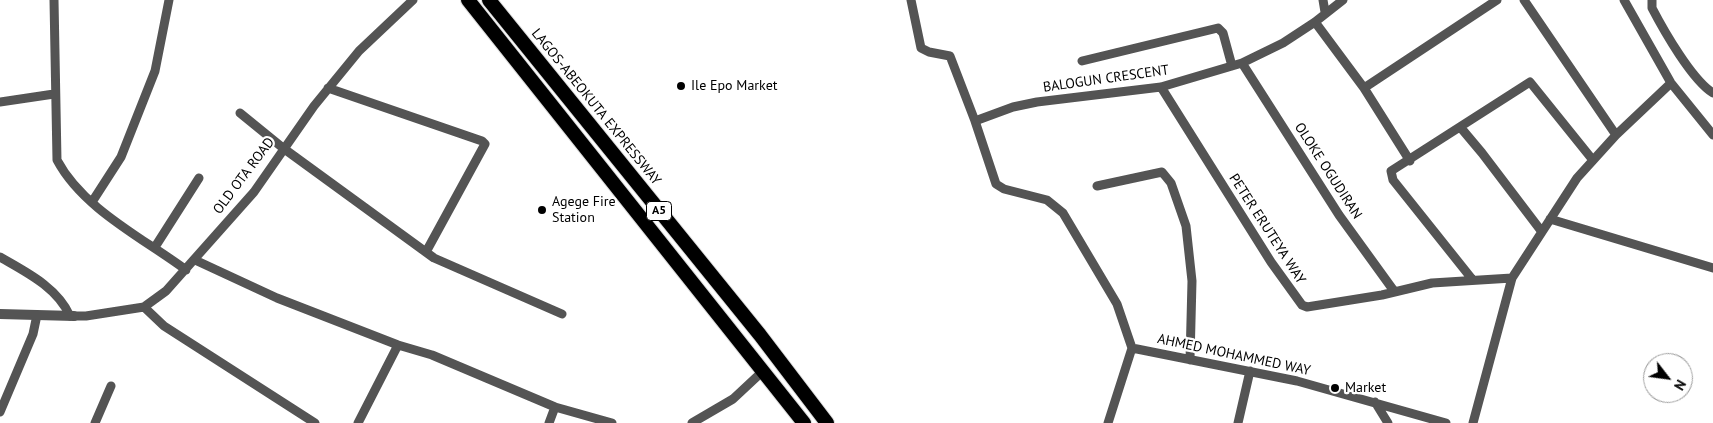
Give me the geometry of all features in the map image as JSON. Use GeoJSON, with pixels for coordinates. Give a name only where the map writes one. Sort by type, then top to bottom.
{"type":"FeatureCollection","features":[{"type":"Feature","properties":{"kind":"highway","name":"A5"},"geometry":{"type":"LineString","coordinates":[[468,0],[804,423]]}},
{"type":"Feature","properties":{"kind":"highway","name":"LAGOS-ABEOKUTA EXPRESSWAY"},"geometry":{"type":"LineString","coordinates":[[489,0],[760,335],[827,423]]}},
{"type":"Feature","properties":{"kind":"street"},"geometry":{"type":"LineString","coordinates":[[54,0],[54,94],[57,160],[62,169],[92,202],[186,270]]}},
{"type":"Feature","properties":{"kind":"street"},"geometry":{"type":"LineString","coordinates":[[92,202],[121,157],[155,71],[169,0]]}},
{"type":"Feature","properties":{"kind":"street","name":"OLD OTA ROAD"},"geometry":{"type":"LineString","coordinates":[[0,314],[87,315],[144,307],[166,291],[254,192],[283,148],[328,88],[376,33],[413,0]]}},
{"type":"Feature","properties":{"kind":"street"},"geometry":{"type":"LineString","coordinates":[[911,0],[921,48],[929,52],[950,56],[976,121],[996,184],[1004,189],[1047,200],[1063,213],[1117,304],[1132,348],[1108,423]]}},
{"type":"Feature","properties":{"kind":"street"},"geometry":{"type":"LineString","coordinates":[[1323,0],[1325,12]]}},
{"type":"Feature","properties":{"kind":"street","name":"BALOGUN CRESCENT"},"geometry":{"type":"LineString","coordinates":[[976,121],[1014,107],[1037,102],[1161,87],[1242,63],[1315,22],[1325,12],[1343,0]]}},
{"type":"Feature","properties":{"kind":"street"},"geometry":{"type":"LineString","coordinates":[[1364,88],[1498,0]]}},
{"type":"Feature","properties":{"kind":"street"},"geometry":{"type":"LineString","coordinates":[[1524,0],[1616,135]]}},
{"type":"Feature","properties":{"kind":"street"},"geometry":{"type":"LineString","coordinates":[[1624,0],[1671,84],[1713,135]]}},
{"type":"Feature","properties":{"kind":"street"},"geometry":{"type":"LineString","coordinates":[[1652,0],[1652,8],[1684,59],[1701,84],[1713,93]]}},
{"type":"Feature","properties":{"kind":"street"},"geometry":{"type":"LineString","coordinates":[[1315,22],[1364,88],[1410,161]]}},
{"type":"Feature","properties":{"kind":"street"},"geometry":{"type":"LineString","coordinates":[[1082,61],[1218,28],[1223,33],[1232,66]]}},
{"type":"Feature","properties":{"kind":"street","name":"OLOKE OGUDIRAN"},"geometry":{"type":"LineString","coordinates":[[1242,63],[1339,215],[1394,290]]}},
{"type":"Feature","properties":{"kind":"street"},"geometry":{"type":"LineString","coordinates":[[1472,279],[1393,180],[1391,171],[1410,161],[1530,82],[1592,160]]}},
{"type":"Feature","properties":{"kind":"street"},"geometry":{"type":"LineString","coordinates":[[1473,423],[1512,278],[1577,178],[1616,135],[1671,84]]}},
{"type":"Feature","properties":{"kind":"street","name":"PETER ERUTEYA WAY"},"geometry":{"type":"LineString","coordinates":[[1161,87],[1297,301],[1307,307],[1432,283],[1512,278]]}},
{"type":"Feature","properties":{"kind":"street"},"geometry":{"type":"LineString","coordinates":[[328,88],[482,141],[485,144],[426,252]]}},
{"type":"Feature","properties":{"kind":"street"},"geometry":{"type":"LineString","coordinates":[[0,102],[54,94]]}},
{"type":"Feature","properties":{"kind":"street"},"geometry":{"type":"LineString","coordinates":[[240,113],[283,148],[426,252],[444,263],[562,314]]}},
{"type":"Feature","properties":{"kind":"street"},"geometry":{"type":"LineString","coordinates":[[1460,128],[1542,232]]}},
{"type":"Feature","properties":{"kind":"street"},"geometry":{"type":"LineString","coordinates":[[1097,186],[1162,172],[1172,183],[1185,220],[1191,261],[1193,302],[1190,360]]}},
{"type":"Feature","properties":{"kind":"street"},"geometry":{"type":"LineString","coordinates":[[155,247],[199,178]]}},
{"type":"Feature","properties":{"kind":"street"},"geometry":{"type":"LineString","coordinates":[[1550,219],[1713,268]]}},
{"type":"Feature","properties":{"kind":"street"},"geometry":{"type":"LineString","coordinates":[[0,257],[52,291],[72,316]]}},
{"type":"Feature","properties":{"kind":"street"},"geometry":{"type":"LineString","coordinates":[[195,260],[277,298],[398,345],[464,368],[555,407],[612,423]]}},
{"type":"Feature","properties":{"kind":"street"},"geometry":{"type":"LineString","coordinates":[[144,307],[164,326],[315,423]]}},
{"type":"Feature","properties":{"kind":"street"},"geometry":{"type":"LineString","coordinates":[[0,412],[33,334],[37,315]]}},
{"type":"Feature","properties":{"kind":"street"},"geometry":{"type":"LineString","coordinates":[[358,423],[398,345]]}},
{"type":"Feature","properties":{"kind":"street","name":"AHMED MOHAMMED WAY"},"geometry":{"type":"LineString","coordinates":[[1132,348],[1250,371],[1375,402],[1446,423]]}},
{"type":"Feature","properties":{"kind":"street"},"geometry":{"type":"LineString","coordinates":[[692,423],[733,399],[763,371]]}},
{"type":"Feature","properties":{"kind":"street"},"geometry":{"type":"LineString","coordinates":[[1238,423],[1250,371]]}},
{"type":"Feature","properties":{"kind":"street"},"geometry":{"type":"LineString","coordinates":[[95,423],[111,386]]}},
{"type":"Feature","properties":{"kind":"street"},"geometry":{"type":"LineString","coordinates":[[1375,402],[1388,423]]}},
{"type":"Feature","properties":{"kind":"street"},"geometry":{"type":"LineString","coordinates":[[549,423],[555,407]]}},
{"type":"Feature","properties":{"kind":"place","name":"Ile Epo Market"},"geometry":{"type":"Point","coordinates":[681,86]}},
{"type":"Feature","properties":{"kind":"place","name":"Agege Fire Station"},"geometry":{"type":"Point","coordinates":[542,210]}},
{"type":"Feature","properties":{"kind":"place","name":"Market"},"geometry":{"type":"Point","coordinates":[1335,388]}}]}
